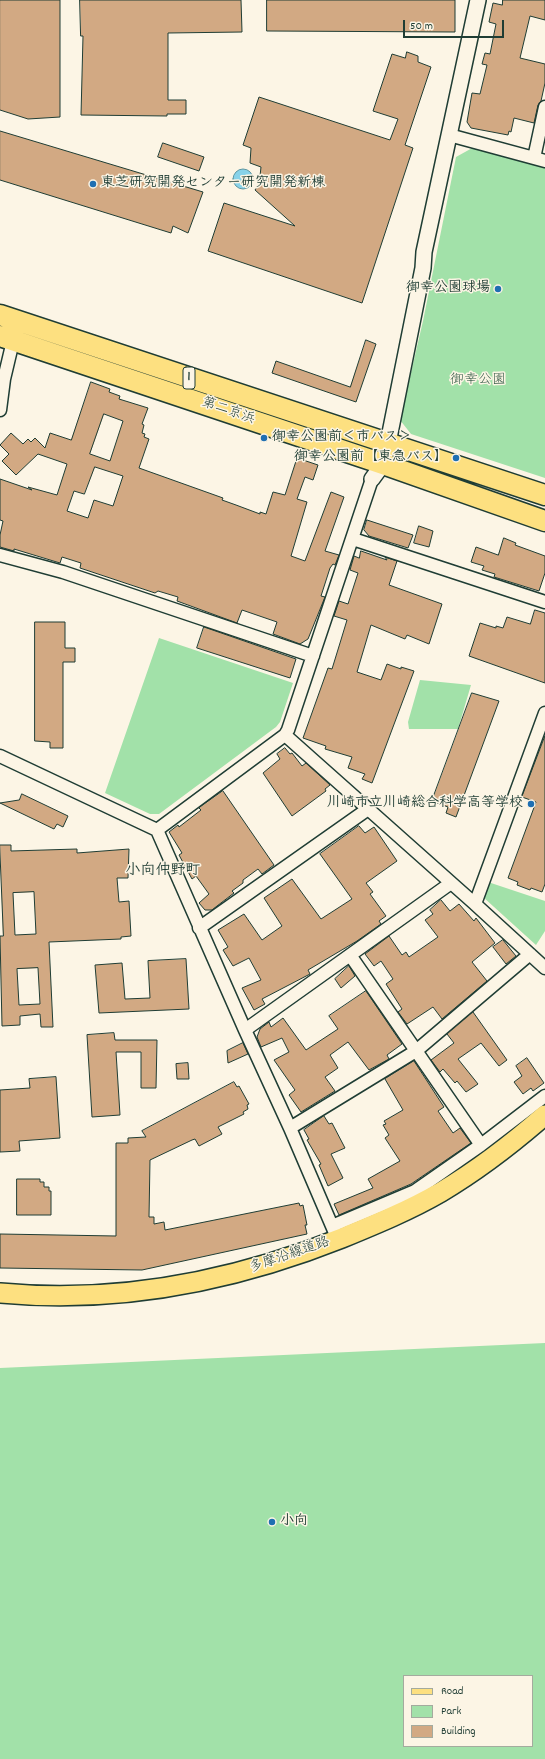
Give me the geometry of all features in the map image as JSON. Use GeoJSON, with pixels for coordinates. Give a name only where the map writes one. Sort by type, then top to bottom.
{"type":"FeatureCollection","features":[{"type":"Feature","properties":{"kind":"highway","name":"第二京浜"},"geometry":{"type":"LineString","coordinates":[[0,315],[545,495]]}},
{"type":"Feature","properties":{"kind":"highway","name":"第二京浜"},"geometry":{"type":"LineString","coordinates":[[7,338],[376,468],[545,521]]}},
{"type":"Feature","properties":{"kind":"main road","name":"多摩沿線道路"},"geometry":{"type":"LineString","coordinates":[[0,1293],[44,1295],[142,1291],[178,1286],[260,1267],[335,1233],[406,1210],[442,1192],[490,1159],[545,1114]]}},
{"type":"Feature","properties":{"kind":"street"},"geometry":{"type":"LineString","coordinates":[[157,830],[285,735],[291,724],[353,539],[376,468],[383,441],[423,268],[424,252],[478,0]]}},
{"type":"Feature","properties":{"kind":"street"},"geometry":{"type":"LineString","coordinates":[[449,135],[540,159],[545,107]]}},
{"type":"Feature","properties":{"kind":"street"},"geometry":{"type":"LineString","coordinates":[[0,410],[7,338]]}},
{"type":"Feature","properties":{"kind":"street"},"geometry":{"type":"LineString","coordinates":[[353,539],[545,602]]}},
{"type":"Feature","properties":{"kind":"street"},"geometry":{"type":"LineString","coordinates":[[0,555],[63,572],[313,656]]}},
{"type":"Feature","properties":{"kind":"street"},"geometry":{"type":"LineString","coordinates":[[475,904],[545,713]]}},
{"type":"Feature","properties":{"kind":"street"},"geometry":{"type":"LineString","coordinates":[[285,735],[545,968]]}},
{"type":"Feature","properties":{"kind":"street"},"geometry":{"type":"LineString","coordinates":[[0,756],[157,830],[244,1030],[290,1128],[335,1233],[415,1191],[481,1145],[545,1096]]}},
{"type":"Feature","properties":{"kind":"street"},"geometry":{"type":"LineString","coordinates":[[199,928],[368,809]]}},
{"type":"Feature","properties":{"kind":"street"},"geometry":{"type":"LineString","coordinates":[[244,1030],[451,883]]}},
{"type":"Feature","properties":{"kind":"street"},"geometry":{"type":"LineString","coordinates":[[290,1128],[416,1051],[530,954]]}},
{"type":"Feature","properties":{"kind":"street"},"geometry":{"type":"LineString","coordinates":[[350,955],[481,1145]]}},
{"type":"Feature","properties":{"kind":"green space","name":"御幸公園"},"geometry":{"type":"Polygon","coordinates":[[[474,147],[545,166],[545,478],[411,434],[400,420],[423,321],[456,157],[474,147]]]}},
{"type":"Feature","properties":{"kind":"green space"},"geometry":{"type":"Polygon","coordinates":[[[159,638],[293,683],[280,722],[276,727],[159,814],[150,814],[105,793],[159,638]]]}},
{"type":"Feature","properties":{"kind":"green space"},"geometry":{"type":"Polygon","coordinates":[[[420,680],[471,685],[458,729],[409,729],[408,722],[420,680]]]}},
{"type":"Feature","properties":{"kind":"green space"},"geometry":{"type":"Polygon","coordinates":[[[488,882],[545,901],[545,931],[536,945],[483,897],[488,882]]]}},
{"type":"Feature","properties":{"kind":"green space","name":"小向"},"geometry":{"type":"Polygon","coordinates":[[[545,1343],[545,1759],[0,1759],[0,1368],[545,1343]]]}},
{"type":"Feature","properties":{"kind":"water"},"geometry":{"type":"Polygon","coordinates":[[[243,169],[250,172],[253,179],[250,186],[243,189],[236,186],[233,179],[236,172],[243,169]]]}},
{"type":"Feature","properties":{"kind":"building"},"geometry":{"type":"Polygon","coordinates":[[[0,0],[60,0],[60,117],[28,119],[0,110],[0,0]]]}},
{"type":"Feature","properties":{"kind":"building"},"geometry":{"type":"Polygon","coordinates":[[[80,0],[241,0],[242,32],[168,33],[168,100],[186,100],[186,114],[167,114],[167,116],[81,115],[83,36],[81,36],[80,0]]]}},
{"type":"Feature","properties":{"kind":"building"},"geometry":{"type":"Polygon","coordinates":[[[267,0],[455,0],[455,32],[267,31],[267,0]]]}},
{"type":"Feature","properties":{"kind":"building"},"geometry":{"type":"Polygon","coordinates":[[[503,0],[545,0],[545,20],[530,16],[520,58],[545,64],[545,83],[541,101],[538,105],[534,123],[514,118],[511,132],[509,131],[508,135],[471,128],[467,122],[472,93],[480,94],[487,65],[482,64],[485,53],[490,54],[496,24],[489,22],[493,3],[502,5],[503,0]]]}},
{"type":"Feature","properties":{"kind":"building"},"geometry":{"type":"Polygon","coordinates":[[[407,52],[418,56],[418,62],[431,67],[405,145],[413,148],[362,303],[208,251],[224,203],[295,226],[255,190],[261,181],[261,167],[250,163],[251,148],[243,145],[259,97],[390,140],[398,119],[373,111],[392,54],[405,58],[407,52]]]}},
{"type":"Feature","properties":{"kind":"building","name":"東芝研究開発センター研究開発新棟"},"geometry":{"type":"Polygon","coordinates":[[[0,131],[203,192],[188,233],[173,226],[171,233],[0,180],[0,131]]]}},
{"type":"Feature","properties":{"kind":"building"},"geometry":{"type":"Polygon","coordinates":[[[163,143],[204,157],[199,171],[158,157],[163,143]]]}},
{"type":"Feature","properties":{"kind":"building"},"geometry":{"type":"Polygon","coordinates":[[[366,340],[376,344],[356,402],[272,373],[276,361],[350,387],[366,340]]]}},
{"type":"Feature","properties":{"kind":"building"},"geometry":{"type":"Polygon","coordinates":[[[91,382],[110,389],[109,392],[120,396],[119,399],[148,408],[142,424],[144,425],[142,433],[145,434],[144,437],[149,439],[139,468],[223,498],[222,500],[260,514],[260,512],[266,514],[273,492],[285,495],[297,458],[318,465],[313,480],[305,477],[297,499],[307,502],[291,556],[305,561],[331,492],[344,497],[325,551],[339,555],[335,565],[333,564],[330,568],[321,596],[325,597],[308,639],[300,644],[273,634],[277,622],[242,610],[237,623],[177,601],[178,597],[158,591],[155,593],[80,568],[81,563],[62,557],[60,563],[14,549],[14,551],[0,547],[0,535],[3,521],[0,520],[0,479],[32,490],[28,487],[57,495],[67,464],[38,454],[16,475],[2,461],[9,454],[0,445],[11,433],[23,444],[28,439],[31,442],[35,438],[45,448],[50,433],[71,440],[91,382]],[[104,414],[90,454],[110,461],[123,421],[104,414]],[[95,467],[84,494],[74,491],[67,511],[88,518],[94,500],[113,506],[123,476],[95,467]]]}},
{"type":"Feature","properties":{"kind":"building"},"geometry":{"type":"Polygon","coordinates":[[[367,520],[413,535],[408,548],[369,536],[364,530],[367,520]]]}},
{"type":"Feature","properties":{"kind":"building"},"geometry":{"type":"Polygon","coordinates":[[[419,526],[433,531],[429,547],[414,543],[419,526]]]}},
{"type":"Feature","properties":{"kind":"building"},"geometry":{"type":"Polygon","coordinates":[[[504,538],[516,543],[515,545],[545,556],[545,573],[539,591],[494,577],[495,574],[482,570],[484,566],[471,562],[476,547],[498,555],[504,538]]]}},
{"type":"Feature","properties":{"kind":"building"},"geometry":{"type":"Polygon","coordinates":[[[361,551],[387,560],[385,557],[397,561],[389,585],[442,604],[429,644],[407,635],[405,639],[371,625],[357,672],[381,680],[387,664],[401,669],[401,667],[414,671],[372,783],[362,779],[365,774],[348,768],[352,757],[325,749],[326,746],[303,738],[328,668],[332,669],[347,620],[334,616],[339,601],[348,604],[358,573],[350,570],[354,556],[359,558],[361,551]]]}},
{"type":"Feature","properties":{"kind":"building"},"geometry":{"type":"Polygon","coordinates":[[[535,610],[545,613],[545,683],[469,656],[480,623],[496,628],[496,626],[503,628],[507,617],[530,624],[535,610]]]}},
{"type":"Feature","properties":{"kind":"building"},"geometry":{"type":"Polygon","coordinates":[[[35,622],[65,622],[65,648],[75,648],[75,662],[63,662],[63,748],[50,748],[50,742],[35,741],[35,622]]]}},
{"type":"Feature","properties":{"kind":"building"},"geometry":{"type":"Polygon","coordinates":[[[204,627],[296,659],[290,678],[197,648],[204,627]]]}},
{"type":"Feature","properties":{"kind":"building"},"geometry":{"type":"Polygon","coordinates":[[[472,693],[499,701],[456,817],[446,813],[448,807],[432,801],[472,693]]]}},
{"type":"Feature","properties":{"kind":"building"},"geometry":{"type":"Polygon","coordinates":[[[545,736],[545,884],[542,892],[531,888],[530,890],[517,885],[518,882],[508,878],[536,802],[522,797],[545,736]]]}},
{"type":"Feature","properties":{"kind":"building"},"geometry":{"type":"Polygon","coordinates":[[[285,748],[290,754],[292,753],[302,766],[306,763],[330,785],[325,789],[326,791],[292,816],[263,773],[280,759],[277,754],[285,748]]]}},
{"type":"Feature","properties":{"kind":"building"},"geometry":{"type":"Polygon","coordinates":[[[223,791],[274,865],[262,874],[258,869],[243,880],[243,883],[232,891],[234,893],[212,910],[205,910],[199,903],[209,894],[196,876],[192,879],[179,855],[182,853],[169,832],[178,825],[179,827],[201,810],[199,808],[223,791]]]}},
{"type":"Feature","properties":{"kind":"building"},"geometry":{"type":"Polygon","coordinates":[[[22,794],[68,816],[63,827],[57,824],[54,829],[0,803],[19,800],[22,794]]]}},
{"type":"Feature","properties":{"kind":"building"},"geometry":{"type":"Polygon","coordinates":[[[359,826],[365,833],[374,827],[397,861],[366,883],[373,892],[370,894],[386,916],[379,921],[381,924],[357,941],[308,970],[310,974],[262,999],[265,1004],[254,1010],[242,988],[261,980],[249,958],[233,966],[223,950],[228,947],[218,930],[244,914],[262,940],[282,926],[264,898],[292,879],[321,919],[352,899],[320,854],[359,826]]]}},
{"type":"Feature","properties":{"kind":"building"},"geometry":{"type":"Polygon","coordinates":[[[0,845],[11,845],[11,851],[77,849],[77,853],[129,849],[128,878],[117,878],[119,902],[129,901],[131,936],[121,937],[121,939],[49,942],[53,1027],[41,1027],[40,1014],[20,1016],[20,1025],[2,1026],[0,936],[3,936],[0,845]],[[34,892],[13,893],[15,935],[36,934],[34,892]],[[38,968],[17,969],[19,1005],[40,1004],[38,968]]]}},
{"type":"Feature","properties":{"kind":"building"},"geometry":{"type":"Polygon","coordinates":[[[441,900],[450,911],[459,904],[474,921],[476,918],[495,943],[472,962],[487,981],[442,1019],[433,1007],[407,1024],[398,1012],[402,1009],[386,984],[393,979],[381,961],[374,966],[365,954],[389,936],[402,955],[406,952],[409,957],[438,937],[425,920],[433,914],[430,910],[441,900]]]}},
{"type":"Feature","properties":{"kind":"building"},"geometry":{"type":"Polygon","coordinates":[[[503,940],[516,956],[506,964],[493,947],[503,940]]]}},
{"type":"Feature","properties":{"kind":"building"},"geometry":{"type":"Polygon","coordinates":[[[186,959],[189,1009],[99,1013],[95,965],[122,963],[125,999],[150,998],[148,961],[186,959]]]}},
{"type":"Feature","properties":{"kind":"building"},"geometry":{"type":"Polygon","coordinates":[[[349,966],[355,976],[341,988],[335,979],[349,966]]]}},
{"type":"Feature","properties":{"kind":"building"},"geometry":{"type":"Polygon","coordinates":[[[366,991],[402,1044],[387,1055],[389,1059],[369,1070],[348,1042],[330,1055],[338,1068],[325,1077],[335,1091],[301,1112],[289,1095],[295,1090],[274,1060],[289,1052],[282,1038],[261,1047],[257,1037],[260,1029],[269,1022],[271,1027],[283,1018],[306,1050],[338,1029],[329,1016],[366,991]]]}},
{"type":"Feature","properties":{"kind":"building"},"geometry":{"type":"Polygon","coordinates":[[[473,1012],[507,1060],[499,1066],[481,1043],[458,1059],[478,1084],[466,1092],[457,1081],[455,1083],[443,1069],[440,1072],[431,1060],[454,1043],[447,1034],[473,1012]]]}},
{"type":"Feature","properties":{"kind":"building"},"geometry":{"type":"Polygon","coordinates":[[[114,1033],[115,1040],[157,1040],[156,1088],[141,1088],[141,1052],[116,1052],[120,1115],[92,1117],[87,1035],[114,1033]]]}},
{"type":"Feature","properties":{"kind":"building"},"geometry":{"type":"Polygon","coordinates":[[[243,1043],[248,1054],[228,1063],[227,1051],[243,1043]]]}},
{"type":"Feature","properties":{"kind":"building"},"geometry":{"type":"Polygon","coordinates":[[[527,1058],[544,1083],[533,1091],[531,1088],[523,1094],[514,1082],[522,1076],[516,1066],[527,1058]]]}},
{"type":"Feature","properties":{"kind":"building"},"geometry":{"type":"Polygon","coordinates":[[[414,1061],[444,1107],[438,1111],[453,1133],[460,1128],[471,1143],[411,1184],[339,1215],[334,1204],[373,1188],[368,1179],[400,1161],[385,1138],[389,1135],[383,1125],[386,1124],[384,1121],[403,1110],[385,1079],[414,1061]]]}},
{"type":"Feature","properties":{"kind":"building"},"geometry":{"type":"Polygon","coordinates":[[[188,1063],[189,1079],[177,1079],[176,1064],[188,1063]]]}},
{"type":"Feature","properties":{"kind":"building"},"geometry":{"type":"Polygon","coordinates":[[[56,1077],[60,1138],[19,1141],[20,1151],[0,1152],[0,1090],[30,1088],[29,1079],[56,1077]]]}},
{"type":"Feature","properties":{"kind":"building"},"geometry":{"type":"Polygon","coordinates":[[[234,1082],[237,1087],[239,1086],[249,1104],[247,1105],[248,1109],[243,1112],[244,1114],[218,1127],[222,1134],[199,1146],[195,1139],[150,1160],[149,1217],[154,1217],[154,1224],[164,1222],[165,1230],[299,1203],[300,1206],[303,1205],[307,1225],[305,1225],[307,1234],[142,1270],[0,1268],[0,1234],[116,1236],[116,1143],[128,1143],[128,1138],[146,1137],[142,1131],[234,1082]]]}},
{"type":"Feature","properties":{"kind":"building"},"geometry":{"type":"Polygon","coordinates":[[[324,1116],[329,1124],[332,1123],[345,1148],[331,1154],[343,1178],[328,1186],[319,1165],[321,1164],[307,1140],[309,1139],[304,1130],[324,1116]]]}},
{"type":"Feature","properties":{"kind":"building"},"geometry":{"type":"Polygon","coordinates":[[[17,1179],[40,1179],[40,1182],[44,1182],[44,1187],[49,1187],[49,1191],[51,1191],[51,1215],[17,1215],[17,1179]]]}},
{"type":"Feature","properties":{"kind":"place","name":"東芝研究開発センター研究開発新棟"},"geometry":{"type":"Point","coordinates":[93,184]}},
{"type":"Feature","properties":{"kind":"place","name":"御幸公園球場"},"geometry":{"type":"Point","coordinates":[498,289]}},
{"type":"Feature","properties":{"kind":"place","name":"御幸公園前＜市バス＞"},"geometry":{"type":"Point","coordinates":[264,438]}},
{"type":"Feature","properties":{"kind":"place","name":"御幸公園前【東急バス】"},"geometry":{"type":"Point","coordinates":[456,458]}},
{"type":"Feature","properties":{"kind":"place","name":"川崎市立川崎総合科学高等学校"},"geometry":{"type":"Point","coordinates":[531,804]}},
{"type":"Feature","properties":{"kind":"place","name":"小向"},"geometry":{"type":"Point","coordinates":[272,1522]}},
{"type":"Feature","properties":{"kind":"district","name":"小向仲野町"},"geometry":{"type":"Point","coordinates":[163,872]}}]}
